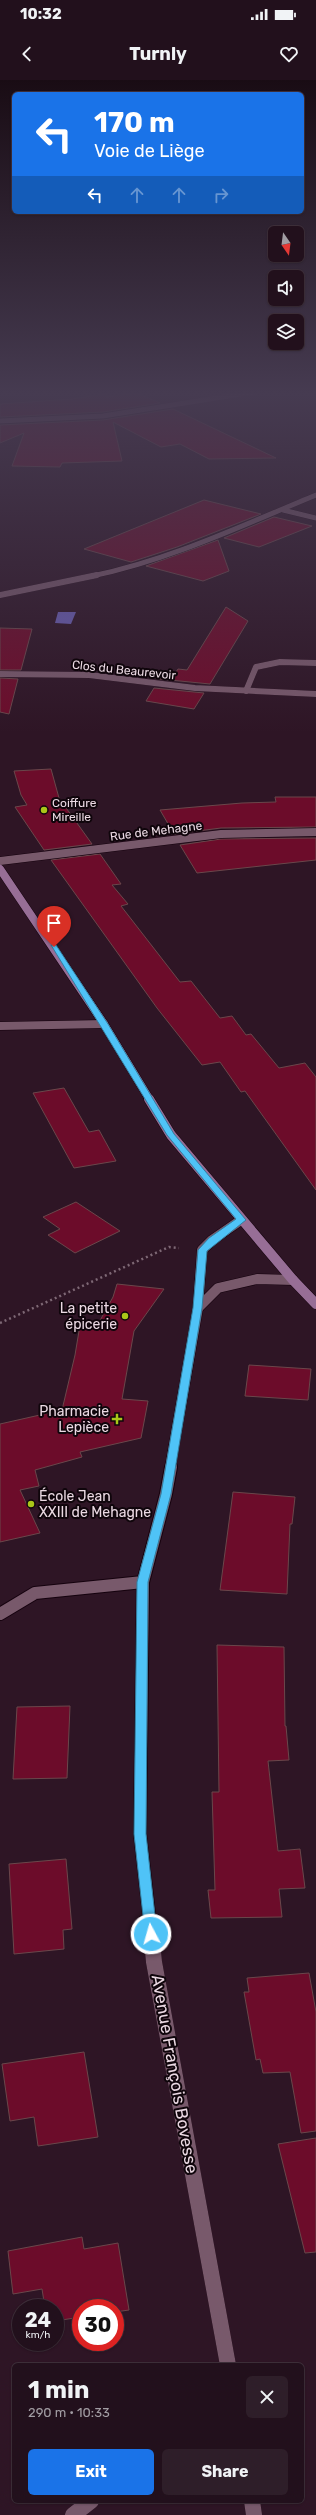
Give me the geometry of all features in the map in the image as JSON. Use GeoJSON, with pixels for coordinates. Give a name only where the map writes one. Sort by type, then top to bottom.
{"type":"FeatureCollection","features":[{"type":"Feature","properties":{"kind":"street"},"geometry":{"type":"LineString","coordinates":[[0,595],[118,571],[168,555],[293,506]]}},
{"type":"Feature","properties":{"kind":"street"},"geometry":{"type":"LineString","coordinates":[[283,510],[316,518]]}},
{"type":"Feature","properties":{"kind":"street"},"geometry":{"type":"LineString","coordinates":[[246,691],[256,667],[280,662],[316,663]]}},
{"type":"Feature","properties":{"kind":"street","name":"Clos du Beaurevoir"},"geometry":{"type":"LineString","coordinates":[[0,674],[89,675],[195,688],[316,694]]}},
{"type":"Feature","properties":{"kind":"street","name":"Rue de Mehagne"},"geometry":{"type":"LineString","coordinates":[[0,861],[221,834],[316,832]]}},
{"type":"Feature","properties":{"kind":"street"},"geometry":{"type":"LineString","coordinates":[[0,869],[104,1024],[171,1135],[241,1220],[316,1304]]}},
{"type":"Feature","properties":{"kind":"street"},"geometry":{"type":"LineString","coordinates":[[0,1026],[104,1024]]}},
{"type":"Feature","properties":{"kind":"street"},"geometry":{"type":"LineString","coordinates":[[202,1250],[212,1240],[241,1220]]}},
{"type":"Feature","properties":{"kind":"street","name":"Avenue François Bovesse"},"geometry":{"type":"LineString","coordinates":[[202,1250],[198,1308],[166,1494],[142,1582],[140,1834],[154,1962],[228,2363]]}},
{"type":"Feature","properties":{"kind":"street"},"geometry":{"type":"LineString","coordinates":[[198,1308],[218,1288],[257,1278],[293,1280]]}},
{"type":"Feature","properties":{"kind":"street"},"geometry":{"type":"LineString","coordinates":[[0,1614],[35,1593],[142,1582]]}},
{"type":"Feature","properties":{"kind":"street"},"geometry":{"type":"LineString","coordinates":[[73,2515],[88,2503]]}},
{"type":"Feature","properties":{"kind":"street"},"geometry":{"type":"LineString","coordinates":[[252,2503],[254,2515]]}},
{"type":"Feature","properties":{"kind":"path"},"geometry":{"type":"LineString","coordinates":[[0,1323],[169,1247],[202,1250]]}},
{"type":"Feature","properties":{"kind":"shaded area"},"geometry":{"type":"Polygon","coordinates":[[[58,612],[76,612],[71,624],[55,623],[58,612]]]}},
{"type":"Feature","properties":{"kind":"building"},"geometry":{"type":"Polygon","coordinates":[[[190,506],[227,506],[261,514],[177,547],[131,562],[84,549],[190,506]]]}},
{"type":"Feature","properties":{"kind":"building"},"geometry":{"type":"Polygon","coordinates":[[[274,517],[312,526],[259,547],[224,538],[274,517]]]}},
{"type":"Feature","properties":{"kind":"building"},"geometry":{"type":"Polygon","coordinates":[[[218,540],[229,571],[203,581],[146,566],[218,540]]]}},
{"type":"Feature","properties":{"kind":"building"},"geometry":{"type":"Polygon","coordinates":[[[226,607],[248,621],[210,684],[160,679],[163,674],[174,675],[178,669],[187,670],[226,607]]]}},
{"type":"Feature","properties":{"kind":"building"},"geometry":{"type":"Polygon","coordinates":[[[0,628],[32,629],[21,670],[0,670],[0,628]]]}},
{"type":"Feature","properties":{"kind":"building"},"geometry":{"type":"Polygon","coordinates":[[[0,678],[18,679],[9,714],[0,712],[0,678]]]}},
{"type":"Feature","properties":{"kind":"building"},"geometry":{"type":"Polygon","coordinates":[[[154,688],[204,693],[194,709],[146,701],[154,688]]]}},
{"type":"Feature","properties":{"kind":"building"},"geometry":{"type":"Polygon","coordinates":[[[51,769],[59,798],[92,844],[44,850],[15,807],[27,805],[21,795],[14,771],[51,769]]]}},
{"type":"Feature","properties":{"kind":"building"},"geometry":{"type":"Polygon","coordinates":[[[275,797],[316,797],[316,827],[221,828],[174,834],[160,810],[242,803],[276,802],[275,797]]]}},
{"type":"Feature","properties":{"kind":"building"},"geometry":{"type":"Polygon","coordinates":[[[316,838],[316,860],[197,873],[180,845],[221,839],[316,838]]]}},
{"type":"Feature","properties":{"kind":"building"},"geometry":{"type":"Polygon","coordinates":[[[100,854],[121,884],[112,885],[128,904],[121,906],[180,982],[191,981],[220,1018],[232,1016],[246,1035],[251,1034],[279,1068],[305,1063],[316,1077],[316,1190],[245,1091],[241,1092],[220,1062],[202,1065],[157,1008],[51,860],[100,854]]]}},
{"type":"Feature","properties":{"kind":"building"},"geometry":{"type":"Polygon","coordinates":[[[64,1088],[89,1132],[99,1130],[116,1161],[74,1168],[33,1093],[64,1088]]]}},
{"type":"Feature","properties":{"kind":"building"},"geometry":{"type":"Polygon","coordinates":[[[76,1202],[120,1231],[75,1253],[48,1235],[60,1229],[43,1217],[76,1202]]]}},
{"type":"Feature","properties":{"kind":"building"},"geometry":{"type":"Polygon","coordinates":[[[117,1284],[164,1289],[134,1331],[122,1399],[148,1401],[141,1438],[80,1452],[82,1457],[35,1470],[39,1486],[20,1490],[40,1533],[0,1542],[0,1424],[62,1410],[75,1355],[80,1325],[97,1326],[113,1297],[117,1284]]]}},
{"type":"Feature","properties":{"kind":"building"},"geometry":{"type":"Polygon","coordinates":[[[249,1365],[311,1369],[308,1400],[245,1396],[249,1365]]]}},
{"type":"Feature","properties":{"kind":"building"},"geometry":{"type":"Polygon","coordinates":[[[233,1492],[295,1497],[292,1524],[290,1524],[287,1594],[220,1590],[233,1492]]]}},
{"type":"Feature","properties":{"kind":"building"},"geometry":{"type":"Polygon","coordinates":[[[217,1645],[284,1647],[285,1726],[289,1760],[268,1761],[278,1851],[300,1849],[305,1888],[279,1889],[282,1917],[211,1918],[208,1890],[215,1890],[212,1792],[219,1792],[217,1645]]]}},
{"type":"Feature","properties":{"kind":"building"},"geometry":{"type":"Polygon","coordinates":[[[70,1706],[67,1778],[13,1779],[17,1707],[70,1706]]]}},
{"type":"Feature","properties":{"kind":"building"},"geometry":{"type":"Polygon","coordinates":[[[66,1859],[72,1929],[63,1930],[64,1949],[14,1954],[9,1864],[66,1859]]]}},
{"type":"Feature","properties":{"kind":"building"},"geometry":{"type":"Polygon","coordinates":[[[309,1973],[316,2012],[316,2131],[301,2133],[290,2072],[263,2073],[260,2059],[256,2060],[244,1992],[249,1992],[247,1978],[309,1973]]]}},
{"type":"Feature","properties":{"kind":"building"},"geometry":{"type":"Polygon","coordinates":[[[84,2052],[98,2137],[38,2146],[34,2117],[10,2121],[2,2064],[84,2052]]]}},
{"type":"Feature","properties":{"kind":"building"},"geometry":{"type":"Polygon","coordinates":[[[316,2138],[316,2252],[305,2253],[278,2144],[316,2138]]]}},
{"type":"Feature","properties":{"kind":"building"},"geometry":{"type":"Polygon","coordinates":[[[82,2237],[84,2249],[118,2243],[129,2310],[124,2311],[124,2299],[72,2299],[72,2318],[64,2320],[64,2299],[44,2299],[42,2289],[13,2294],[8,2251],[82,2237]]]}},
{"type":"Feature","properties":{"kind":"place","name":"Coiffure Mireille"},"geometry":{"type":"Point","coordinates":[44,810]}},
{"type":"Feature","properties":{"kind":"place","name":"La petite épicerie"},"geometry":{"type":"Point","coordinates":[125,1316]}},
{"type":"Feature","properties":{"kind":"place","name":"Pharmacie Lepièce"},"geometry":{"type":"Point","coordinates":[117,1419]}},
{"type":"Feature","properties":{"kind":"place","name":"École Jean XXIII de Mehagne"},"geometry":{"type":"Point","coordinates":[31,1504]}},
{"type":"Feature","properties":{"kind":"route"},"geometry":{"type":"LineString","coordinates":[[54,947],[104,1024],[171,1135],[241,1220],[212,1240],[202,1250],[198,1308],[166,1494],[142,1582],[143,1733],[140,1834],[151,1934]]}}]}
